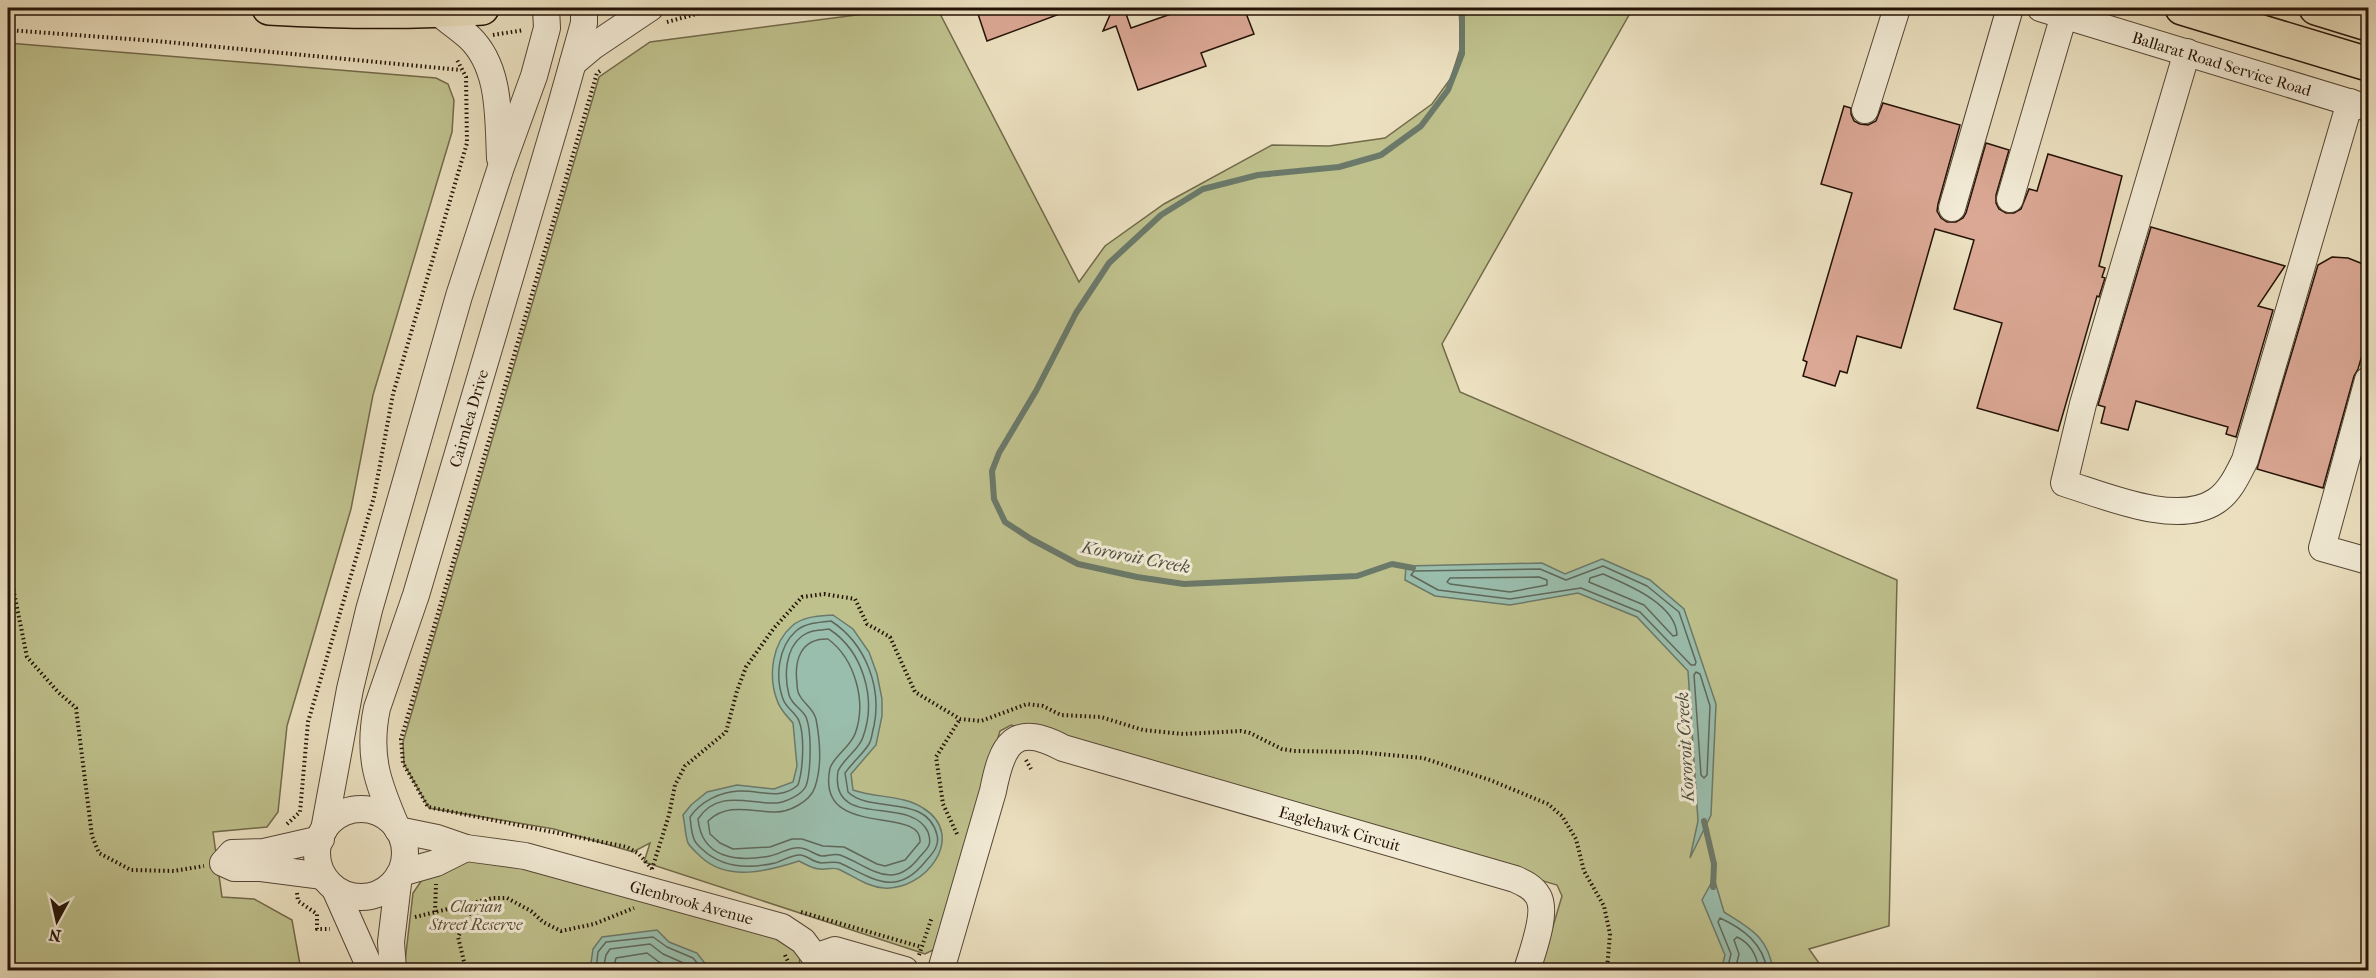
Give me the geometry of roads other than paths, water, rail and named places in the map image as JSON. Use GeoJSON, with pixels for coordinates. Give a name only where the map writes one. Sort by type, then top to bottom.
{"type":"FeatureCollection","features":[{"type":"Feature","properties":{"kind":"highway"},"geometry":{"type":"LineString","coordinates":[[268,8],[332,11],[436,11],[482,8]]}},
{"type":"Feature","properties":{"kind":"highway"},"geometry":{"type":"LineString","coordinates":[[2182,8],[2368,64]]}},
{"type":"Feature","properties":{"kind":"highway"},"geometry":{"type":"LineString","coordinates":[[2316,8],[2368,24]]}},
{"type":"Feature","properties":{"kind":"street"},"geometry":{"type":"LineString","coordinates":[[371,970],[318,861],[317,849],[322,835],[350,689],[369,610],[459,296],[537,66],[547,28],[546,8]]}},
{"type":"Feature","properties":{"kind":"street","name":"Cairnlea Drive"},"geometry":{"type":"LineString","coordinates":[[397,829],[383,796],[374,765],[373,728],[377,708],[416,595],[573,63],[584,23],[584,8]]}},
{"type":"Feature","properties":{"kind":"street"},"geometry":{"type":"LineString","coordinates":[[1865,110],[1897,8]]}},
{"type":"Feature","properties":{"kind":"street"},"geometry":{"type":"LineString","coordinates":[[1952,208],[2010,8]]}},
{"type":"Feature","properties":{"kind":"street"},"geometry":{"type":"LineString","coordinates":[[436,11],[471,38],[485,60],[496,93],[501,167]]}},
{"type":"Feature","properties":{"kind":"street"},"geometry":{"type":"LineString","coordinates":[[2010,199],[2052,11]]}},
{"type":"Feature","properties":{"kind":"street","name":"Ballarat Road Service Road"},"geometry":{"type":"LineString","coordinates":[[2052,11],[2360,105]]}},
{"type":"Feature","properties":{"kind":"street"},"geometry":{"type":"LineString","coordinates":[[573,63],[592,47],[655,16]]}},
{"type":"Feature","properties":{"kind":"street"},"geometry":{"type":"LineString","coordinates":[[2187,52],[2083,404],[2064,483],[2158,511],[2179,513],[2198,510],[2217,501],[2235,480],[2245,460],[2360,105]]}},
{"type":"Feature","properties":{"kind":"street"},"geometry":{"type":"LineString","coordinates":[[2368,380],[2322,548],[2368,561]]}},
{"type":"Feature","properties":{"kind":"street","name":"Eaglehawk Circuit"},"geometry":{"type":"LineString","coordinates":[[941,970],[993,791],[1012,760],[1022,753],[1041,747],[1063,748],[1515,879],[1530,886],[1540,898],[1538,934],[1527,970]]}},
{"type":"Feature","properties":{"kind":"street"},"geometry":{"type":"LineString","coordinates":[[393,970],[391,942],[393,922],[400,874],[405,851],[397,829],[390,820],[376,812],[349,811],[334,819],[322,835],[288,847],[264,852],[232,853],[223,863],[234,868],[261,867],[295,873],[329,882],[349,896],[367,897],[381,893],[400,874],[436,862],[466,848]]}},
{"type":"Feature","properties":{"kind":"street","name":"Glenbrook Avenue"},"geometry":{"type":"LineString","coordinates":[[397,829],[466,848],[525,856],[648,879],[782,927],[803,941],[813,964],[835,950],[911,966]]}},
{"type":"Feature","properties":{"kind":"water"},"geometry":{"type":"Polygon","coordinates":[[[1602,559],[1650,580],[1684,609],[1716,704],[1711,815],[1690,858],[1698,821],[1688,671],[1637,617],[1578,593],[1510,605],[1435,596],[1405,580],[1406,566],[1542,563],[1565,574],[1602,559]]]}},
{"type":"Feature","properties":{"kind":"water"},"geometry":{"type":"Polygon","coordinates":[[[833,615],[853,629],[869,652],[877,674],[882,699],[882,716],[876,745],[851,774],[853,790],[915,804],[936,820],[942,833],[941,846],[936,860],[914,881],[899,887],[878,887],[838,869],[817,869],[799,861],[761,871],[723,870],[701,857],[687,840],[683,815],[707,792],[737,785],[774,789],[793,782],[797,766],[793,723],[782,710],[774,691],[773,671],[776,651],[785,633],[796,623],[806,618],[833,615]]]}},
{"type":"Feature","properties":{"kind":"water"},"geometry":{"type":"Polygon","coordinates":[[[1714,878],[1724,912],[1757,935],[1767,949],[1773,970],[1721,970],[1725,955],[1702,900],[1714,878]]]}},
{"type":"Feature","properties":{"kind":"water"},"geometry":{"type":"Polygon","coordinates":[[[657,930],[669,942],[697,953],[710,970],[590,970],[593,949],[602,937],[657,930]]]}},
{"type":"Feature","properties":{"kind":"waterway","name":"Kororoit Creek"},"geometry":{"type":"LineString","coordinates":[[1413,568],[1392,564],[1357,576],[1184,584],[1137,577],[1078,564],[1005,522],[994,499],[992,471],[999,453],[1036,391],[1076,313],[1109,263],[1161,215],[1203,189],[1258,175],[1339,167],[1381,155],[1421,126],[1448,90],[1462,54],[1462,8]]}},
{"type":"Feature","properties":{"kind":"waterway","name":"Kororoit Creek"},"geometry":{"type":"LineString","coordinates":[[1704,821],[1714,864],[1713,887]]}},
{"type":"Feature","properties":{"kind":"park label","name":"Clarian Street Reserve"},"geometry":{"type":"Point","coordinates":[476,915]}}]}
